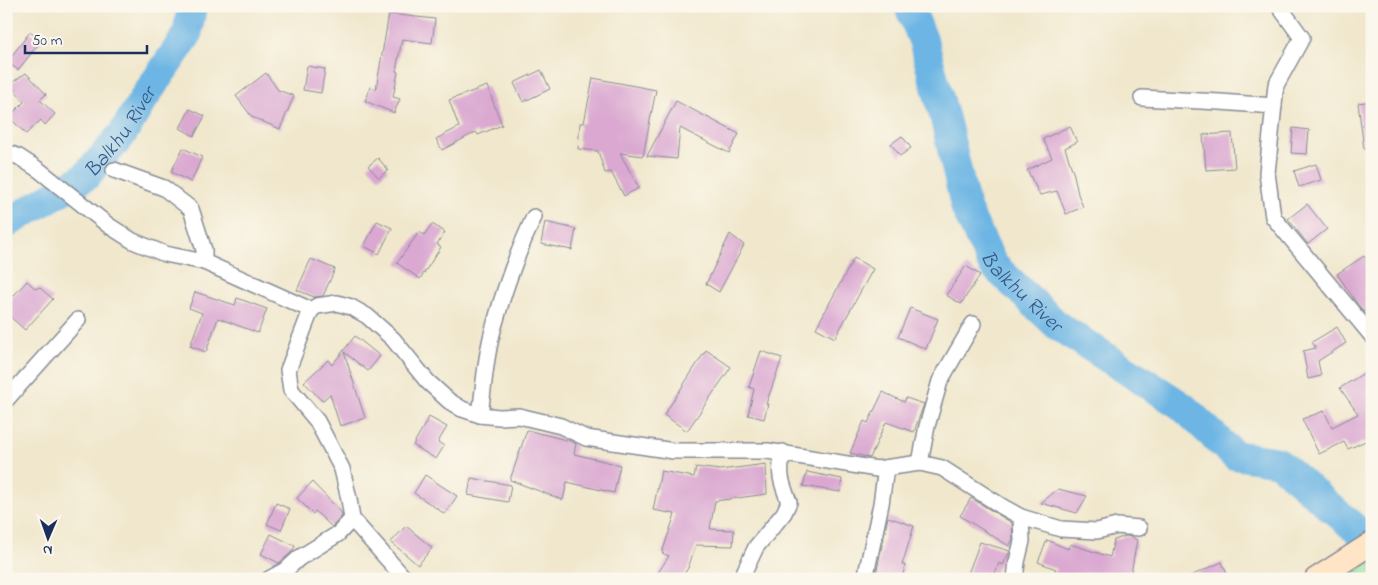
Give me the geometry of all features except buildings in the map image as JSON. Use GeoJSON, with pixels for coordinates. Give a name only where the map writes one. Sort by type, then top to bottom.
{"type":"FeatureCollection","features":[{"type":"Feature","properties":{"kind":"street"},"geometry":{"type":"LineString","coordinates":[[1280,6],[1302,38],[1276,85],[1267,173],[1273,217],[1372,336]]}},
{"type":"Feature","properties":{"kind":"street"},"geometry":{"type":"LineString","coordinates":[[1142,98],[1274,106]]}},
{"type":"Feature","properties":{"kind":"street"},"geometry":{"type":"LineString","coordinates":[[6,152],[19,156],[39,170],[108,225],[133,241],[165,254],[204,262],[311,310]]}},
{"type":"Feature","properties":{"kind":"street"},"geometry":{"type":"LineString","coordinates":[[114,170],[164,188],[191,210],[204,250],[204,262]]}},
{"type":"Feature","properties":{"kind":"street"},"geometry":{"type":"LineString","coordinates":[[480,415],[490,343],[495,322],[518,251],[534,217]]}},
{"type":"Feature","properties":{"kind":"street"},"geometry":{"type":"LineString","coordinates":[[406,579],[352,519],[350,498],[342,469],[317,421],[291,390],[288,370],[311,310],[317,306],[337,303],[351,307],[367,316],[392,339],[427,381],[449,401],[462,409],[480,415],[499,417],[519,416],[561,426],[586,438],[674,451],[783,452],[877,469],[920,463],[942,468],[1003,507],[1021,516],[1061,529],[1097,531],[1117,526],[1139,528]]}},
{"type":"Feature","properties":{"kind":"street"},"geometry":{"type":"LineString","coordinates":[[6,400],[78,320]]}},
{"type":"Feature","properties":{"kind":"street"},"geometry":{"type":"LineString","coordinates":[[920,463],[927,426],[940,381],[973,324]]}},
{"type":"Feature","properties":{"kind":"street"},"geometry":{"type":"LineString","coordinates":[[741,579],[756,547],[784,513],[789,502],[780,478],[783,452]]}},
{"type":"Feature","properties":{"kind":"street"},"geometry":{"type":"LineString","coordinates":[[865,579],[881,504],[886,468]]}},
{"type":"Feature","properties":{"kind":"street"},"geometry":{"type":"LineString","coordinates":[[1015,579],[1022,541],[1021,516]]}},
{"type":"Feature","properties":{"kind":"street"},"geometry":{"type":"LineString","coordinates":[[269,579],[338,534],[352,519]]}},
{"type":"Feature","properties":{"kind":"street"},"geometry":{"type":"LineString","coordinates":[[1316,579],[1372,543]]}},
{"type":"Feature","properties":{"kind":"green space"},"geometry":{"type":"Polygon","coordinates":[[[1372,558],[1372,579],[1346,579],[1372,558]]]}},
{"type":"Feature","properties":{"kind":"waterway","name":"Balkhu River"},"geometry":{"type":"LineString","coordinates":[[6,224],[86,176],[121,136],[146,95],[187,35],[192,6]]}},
{"type":"Feature","properties":{"kind":"waterway","name":"Balkhu River"},"geometry":{"type":"LineString","coordinates":[[909,6],[923,40],[945,119],[966,209],[993,265],[1058,326],[1182,406],[1234,455],[1278,462],[1372,543]]}}]}
